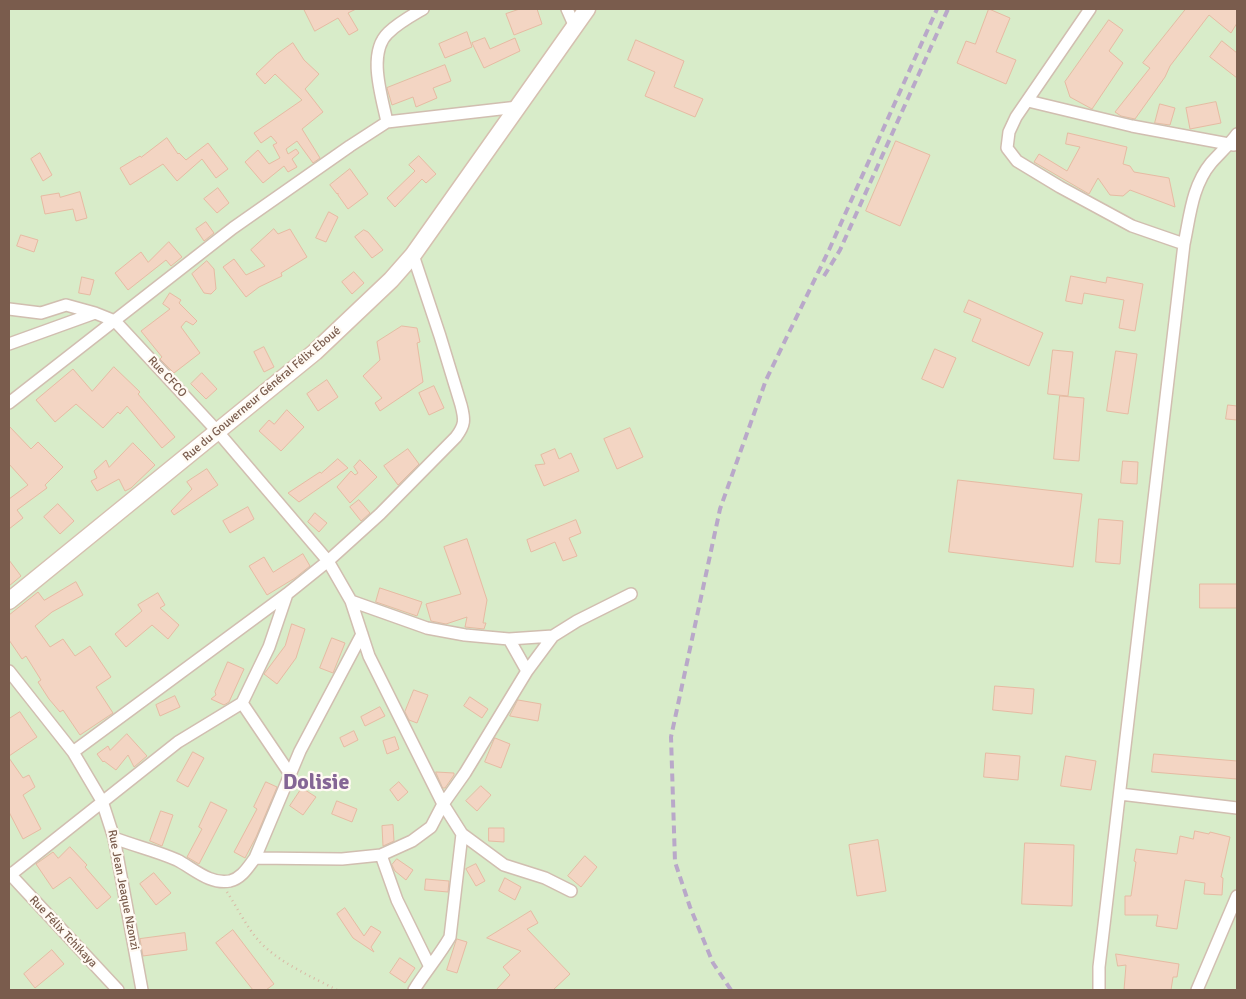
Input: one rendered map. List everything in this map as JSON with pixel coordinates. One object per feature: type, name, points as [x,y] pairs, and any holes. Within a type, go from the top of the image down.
[{"type":"main road","name":"Rue du Gouverneur Général Félix Eboué","points":[[9,601],[315,352],[391,280],[413,255],[587,9]]},
{"type":"street","points":[[387,122],[376,65],[379,46],[386,34],[423,9]]},
{"type":"street","points":[[567,9],[574,27]]},
{"type":"street","points":[[1090,9],[1016,117],[1009,132],[1007,148],[1017,161],[1060,187],[1132,226],[1184,244]]},
{"type":"street","points":[[1028,101],[1132,126],[1233,145]]},
{"type":"street","points":[[9,403],[234,228],[387,122],[518,108]]},
{"type":"street","points":[[1099,990],[1099,967],[1184,244],[1196,188],[1211,164],[1233,145],[1237,134]]},
{"type":"street","points":[[73,752],[288,594],[328,561],[380,514],[456,437],[463,427],[464,417],[461,405],[413,255]]},
{"type":"street","points":[[9,309],[41,313],[66,305],[115,321]]},
{"type":"street","points":[[9,344],[95,313]]},
{"type":"street","name":"Rue CFCO","points":[[115,321],[218,432],[328,561],[351,602],[369,656],[443,804],[462,834]]},
{"type":"street","points":[[9,874],[178,742],[242,703],[269,647],[288,594]]},
{"type":"street","points":[[255,858],[342,859],[380,855],[412,841],[430,827],[527,671],[552,636],[577,621],[631,594]]},
{"type":"street","points":[[351,602],[427,628],[465,635],[509,639],[552,636]]},
{"type":"street","points":[[114,838],[177,860],[198,873],[221,882],[240,877],[255,858],[300,752],[362,634]]},
{"type":"street","points":[[509,639],[527,671]]},
{"type":"street","name":"Rue Jean Jeaque Nzonzi","points":[[9,671],[73,752],[102,802],[114,838],[142,990]]},
{"type":"street","points":[[242,703],[290,774]]},
{"type":"street","points":[[1120,794],[1237,808]]},
{"type":"street","points":[[462,834],[504,866],[545,878],[571,891]]},
{"type":"street","points":[[414,990],[429,965],[442,952],[450,937],[462,834]]},
{"type":"street","points":[[380,855],[397,900],[429,965]]},
{"type":"street","name":"Rue Félix Tchikaya","points":[[9,874],[118,990]]},
{"type":"street","points":[[1197,990],[1237,896]]},
{"type":"path","points":[[221,882],[259,941],[280,958],[337,990]]},
{"type":"green space","points":[[9,9],[1237,9],[1237,990],[9,990]]},
{"type":"building","points":[[304,9],[356,9],[348,13],[358,30],[349,35],[338,18],[315,31]]},
{"type":"building","points":[[520,9],[537,9],[542,24],[514,35],[506,14]]},
{"type":"building","points":[[989,9],[1010,18],[996,52],[1016,60],[1006,84],[957,63],[966,41],[975,44]]},
{"type":"building","points":[[1186,9],[1237,9],[1237,23],[1231,33],[1209,15],[1170,66],[1165,77],[1135,119],[1121,116],[1115,112],[1150,68],[1143,63]]},
{"type":"building","points":[[1109,20],[1123,30],[1109,51],[1123,63],[1092,109],[1070,97],[1065,82]]},
{"type":"building","points":[[467,32],[472,47],[445,58],[439,44]]},
{"type":"building","points":[[485,38],[490,49],[515,38],[520,51],[484,68],[472,43]]},
{"type":"building","points":[[636,40],[684,61],[674,87],[703,99],[695,117],[645,96],[655,72],[628,60]]},
{"type":"building","points":[[1222,41],[1237,53],[1237,78],[1210,57]]},
{"type":"building","points":[[293,43],[304,60],[319,74],[305,89],[323,112],[302,129],[320,158],[313,163],[297,141],[286,149],[288,154],[296,149],[299,153],[292,159],[297,167],[288,172],[284,166],[263,183],[245,162],[258,150],[269,164],[280,158],[273,145],[277,143],[271,136],[261,143],[254,133],[302,100],[275,74],[265,84],[256,74],[277,54]]},
{"type":"building","points":[[445,65],[451,81],[433,88],[437,98],[416,107],[413,97],[392,105],[387,88]]},
{"type":"building","points":[[1216,102],[1221,123],[1190,129],[1186,108]]},
{"type":"building","points":[[1160,104],[1175,108],[1170,125],[1155,123]]},
{"type":"building","points":[[1068,133],[1127,147],[1123,164],[1130,166],[1134,172],[1169,178],[1175,207],[1130,190],[1123,196],[1110,195],[1098,178],[1089,194],[1034,162],[1039,154],[1067,171],[1080,147],[1066,144]]},
{"type":"building","points":[[167,138],[178,154],[186,160],[208,143],[228,169],[216,178],[202,159],[177,181],[163,164],[130,185],[120,168],[141,157]]},
{"type":"building","points":[[896,141],[930,155],[900,226],[866,211]]},
{"type":"building","points":[[40,153],[52,175],[43,181],[31,159]]},
{"type":"building","points":[[419,156],[436,174],[426,183],[422,179],[395,207],[387,198],[415,171],[409,165]]},
{"type":"building","points":[[350,169],[368,194],[348,209],[338,193],[330,185]]},
{"type":"building","points":[[218,188],[229,203],[217,213],[204,199]]},
{"type":"building","points":[[80,192],[87,218],[76,221],[73,209],[45,214],[41,196],[59,193],[60,197]]},
{"type":"building","points":[[329,212],[338,217],[326,242],[316,238]]},
{"type":"building","points":[[206,222],[214,233],[204,241],[196,229]]},
{"type":"building","points":[[274,229],[278,234],[290,229],[307,257],[281,273],[282,276],[259,287],[246,297],[223,267],[234,259],[246,275],[265,266],[251,250]]},
{"type":"building","points":[[364,230],[368,232],[383,250],[372,258],[355,237]]},
{"type":"building","points":[[21,235],[38,240],[34,252],[17,246]]},
{"type":"building","points":[[169,242],[182,257],[171,266],[166,260],[128,290],[115,273],[141,252],[148,262]]},
{"type":"building","points":[[207,261],[214,269],[216,289],[211,294],[204,293],[192,274]]},
{"type":"building","points":[[354,272],[364,283],[352,294],[342,282]]},
{"type":"building","points":[[1071,276],[1106,283],[1107,277],[1143,284],[1135,331],[1119,328],[1124,300],[1084,293],[1082,304],[1066,301]]},
{"type":"building","points":[[82,277],[94,280],[90,295],[79,293]]},
{"type":"building","points":[[170,293],[181,300],[179,303],[197,321],[193,325],[186,321],[181,327],[200,353],[174,373],[160,359],[162,357],[141,331],[170,309],[163,304]]},
{"type":"building","points":[[969,300],[1043,333],[1029,366],[972,341],[981,319],[964,312]]},
{"type":"building","points":[[402,326],[417,328],[420,342],[417,343],[423,382],[380,411],[375,403],[382,398],[363,376],[380,360],[377,342]]},
{"type":"building","points":[[264,347],[274,367],[264,372],[254,352]]},
{"type":"building","points":[[935,349],[956,358],[943,388],[922,379]]},
{"type":"building","points":[[1053,350],[1073,352],[1068,396],[1048,394]]},
{"type":"building","points":[[1116,351],[1137,354],[1128,414],[1107,411]]},
{"type":"building","points":[[114,367],[140,392],[138,394],[175,437],[162,448],[127,406],[120,414],[118,412],[103,428],[76,404],[55,422],[36,400],[73,369],[92,391]]},
{"type":"building","points":[[202,373],[217,389],[206,399],[191,384]]},
{"type":"building","points":[[327,380],[338,397],[318,411],[307,394]]},
{"type":"building","points":[[434,386],[444,408],[429,415],[419,393]]},
{"type":"building","points":[[1060,396],[1084,398],[1079,461],[1054,459]]},
{"type":"building","points":[[1228,405],[1237,406],[1237,420],[1226,419]]},
{"type":"building","points":[[287,410],[304,427],[281,451],[259,431],[269,420],[274,424]]},
{"type":"building","points":[[9,426],[31,449],[38,442],[63,467],[45,485],[47,488],[17,510],[23,518],[9,529],[9,499],[28,485],[9,464]]},
{"type":"building","points":[[630,428],[643,457],[617,469],[604,439]]},
{"type":"building","points":[[133,443],[155,465],[131,488],[125,491],[119,479],[97,491],[91,481],[97,478],[94,471],[106,460],[109,467]]},
{"type":"building","points":[[408,449],[419,464],[398,485],[384,466]]},
{"type":"building","points":[[555,449],[559,459],[571,453],[579,471],[544,486],[535,465],[545,464],[541,455]]},
{"type":"building","points":[[338,459],[348,468],[299,502],[288,493],[321,473]]},
{"type":"building","points":[[360,460],[377,477],[350,503],[337,487],[351,471],[355,475],[358,473],[354,467]]},
{"type":"building","points":[[1123,461],[1138,462],[1137,484],[1121,483]]},
{"type":"building","points":[[207,469],[218,485],[174,515],[171,511],[192,489],[187,482]]},
{"type":"building","points":[[958,480],[1082,494],[1073,567],[949,552]]},
{"type":"building","points":[[359,500],[370,513],[361,521],[350,507]]},
{"type":"building","points":[[58,504],[74,521],[60,534],[44,517]]},
{"type":"building","points":[[248,507],[254,519],[230,533],[223,521]]},
{"type":"building","points":[[315,513],[327,523],[319,532],[308,522]]},
{"type":"building","points":[[1099,519],[1123,521],[1120,564],[1096,562]]},
{"type":"building","points":[[576,520],[581,533],[569,538],[577,556],[563,561],[555,542],[531,552],[527,540]]},
{"type":"building","points":[[467,539],[487,600],[483,623],[486,623],[484,629],[465,627],[467,617],[446,624],[431,621],[426,604],[461,594],[444,547]]},
{"type":"building","points":[[303,554],[310,566],[295,578],[267,595],[249,566],[264,557],[273,572]]},
{"type":"building","points":[[9,560],[21,576],[9,586]]},
{"type":"building","points":[[76,582],[83,595],[52,612],[35,626],[50,647],[63,639],[75,656],[90,646],[111,677],[96,687],[113,713],[80,735],[63,710],[60,712],[49,699],[38,682],[41,680],[26,656],[22,659],[9,640],[9,615],[38,592],[44,600]]},
{"type":"building","points":[[1200,584],[1237,584],[1237,608],[1200,608]]},
{"type":"building","points":[[380,588],[422,602],[417,616],[376,602]]},
{"type":"building","points":[[158,593],[165,605],[160,608],[179,625],[168,639],[152,625],[126,647],[115,634],[142,611],[138,605]]},
{"type":"building","points":[[292,624],[305,629],[296,658],[277,684],[264,674],[285,646]]},
{"type":"building","points":[[332,638],[345,643],[333,673],[320,668]]},
{"type":"building","points":[[228,662],[244,669],[229,702],[224,705],[211,699],[216,695],[215,692]]},
{"type":"building","points":[[995,686],[1034,689],[1032,714],[993,710]]},
{"type":"building","points":[[414,690],[428,695],[417,723],[409,720],[405,712]]},
{"type":"building","points":[[175,696],[180,707],[160,716],[156,705]]},
{"type":"building","points":[[470,697],[488,709],[482,718],[464,706]]},
{"type":"building","points":[[518,700],[541,704],[538,721],[510,716]]},
{"type":"building","points":[[380,707],[385,716],[365,726],[361,717]]},
{"type":"building","points":[[20,712],[37,737],[9,756],[9,719]]},
{"type":"building","points":[[354,731],[358,740],[344,747],[340,738]]},
{"type":"building","points":[[127,734],[147,756],[134,767],[128,755],[116,770],[103,762],[97,754],[108,746],[110,750]]},
{"type":"building","points":[[395,737],[399,749],[387,754],[383,741]]},
{"type":"building","points":[[495,738],[510,744],[501,768],[485,762]]},
{"type":"building","points":[[193,752],[204,758],[188,787],[177,781]]},
{"type":"building","points":[[986,753],[1020,756],[1018,780],[984,777]]},
{"type":"building","points":[[1154,754],[1237,761],[1237,779],[1152,772]]},
{"type":"building","points":[[1066,756],[1096,761],[1091,790],[1061,786]]},
{"type":"building","points":[[9,758],[23,778],[29,775],[35,787],[23,795],[41,829],[23,839],[9,812]]},
{"type":"building","points":[[436,772],[454,773],[445,788],[443,788]]},
{"type":"building","points":[[266,782],[277,787],[245,858],[234,852],[257,809],[254,807]]},
{"type":"building","points":[[399,782],[408,792],[398,801],[390,790]]},
{"type":"building","points":[[481,786],[491,795],[477,811],[466,801]]},
{"type":"building","points":[[302,788],[316,797],[303,815],[290,806]]},
{"type":"building","points":[[337,801],[357,809],[352,822],[332,814]]},
{"type":"building","points":[[211,802],[227,810],[199,864],[187,857],[202,829],[199,827]]},
{"type":"building","points":[[161,811],[173,815],[162,846],[150,841]]},
{"type":"building","points":[[393,825],[394,841],[383,846],[382,826]]},
{"type":"building","points":[[489,828],[504,828],[504,842],[489,841]]},
{"type":"building","points":[[1195,831],[1209,834],[1210,832],[1230,837],[1221,877],[1223,878],[1222,895],[1204,894],[1205,883],[1185,880],[1177,929],[1156,926],[1158,915],[1125,915],[1125,896],[1131,896],[1136,849],[1177,854],[1180,836],[1193,839]]},
{"type":"building","points":[[878,840],[886,891],[857,896],[849,845]]},
{"type":"building","points":[[1025,843],[1074,845],[1072,906],[1022,904]]},
{"type":"building","points":[[70,847],[87,865],[85,867],[111,897],[97,909],[70,877],[53,889],[36,864],[53,852],[58,858]]},
{"type":"building","points":[[585,856],[597,867],[581,887],[568,876]]},
{"type":"building","points":[[397,859],[413,870],[406,880],[395,871],[392,865]]},
{"type":"building","points":[[476,864],[485,881],[476,886],[466,869]]},
{"type":"building","points":[[154,873],[171,893],[156,905],[140,884]]},
{"type":"building","points":[[505,878],[521,887],[515,900],[499,891]]},
{"type":"building","points":[[426,879],[449,881],[448,892],[425,890]]},
{"type":"building","points":[[345,908],[364,936],[371,926],[381,932],[371,947],[374,952],[353,938],[337,914]]},
{"type":"building","points":[[531,911],[538,923],[527,929],[570,974],[553,990],[496,990],[510,975],[503,967],[521,951],[487,938]]},
{"type":"building","points":[[233,930],[274,984],[266,990],[253,990],[216,943]]},
{"type":"building","points":[[185,933],[187,950],[143,956],[140,939]]},
{"type":"building","points":[[457,939],[467,942],[457,973],[447,970]]},
{"type":"building","points":[[52,950],[64,964],[35,988],[24,974]]},
{"type":"building","points":[[1116,954],[1179,964],[1177,977],[1173,977],[1171,990],[1124,990],[1126,965],[1118,966]]},
{"type":"building","points":[[400,958],[415,968],[405,983],[390,973]]},
{"type":"railway","points":[[731,990],[713,963],[690,907],[675,862],[671,737],[720,509],[766,380],[829,250],[937,9]]},
{"type":"railway","points":[[824,276],[840,250],[948,9]]},
{"type":"district","name":"Dolisie","points":[[316,783]]}]
